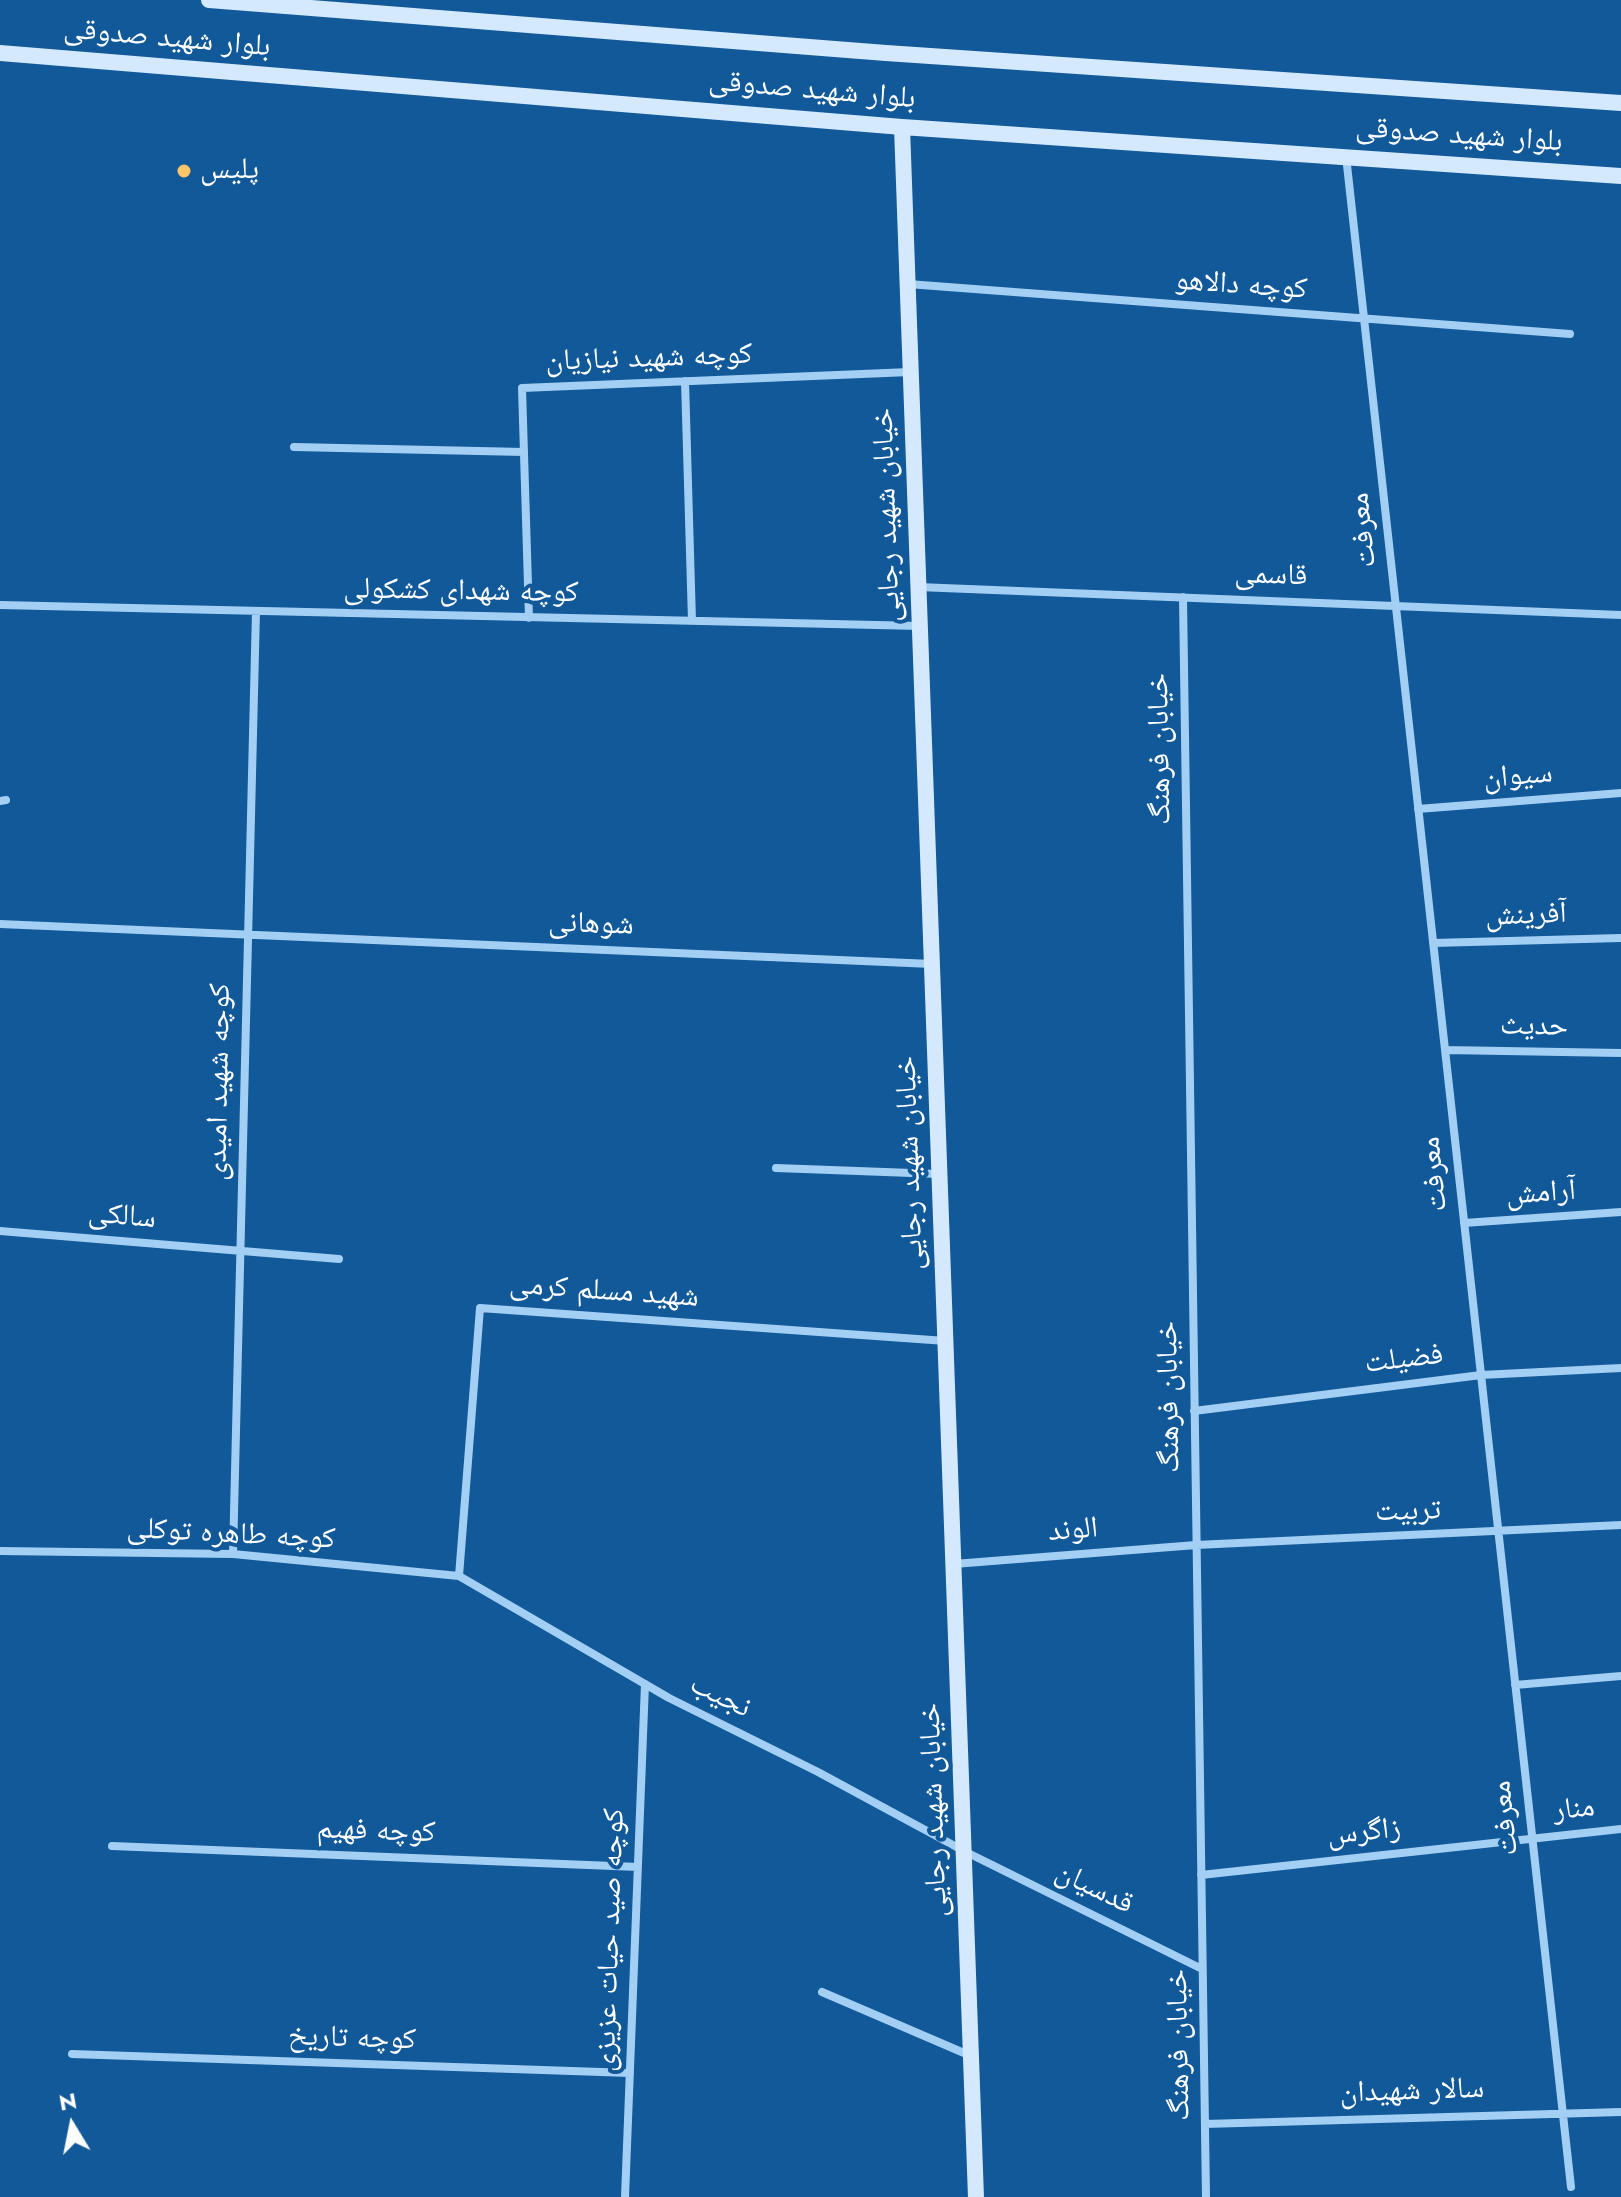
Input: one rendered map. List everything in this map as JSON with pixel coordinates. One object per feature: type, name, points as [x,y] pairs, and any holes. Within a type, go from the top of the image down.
[{"type":"main road","name":"بلوار شهید صدوقی","points":[[209,0],[886,53],[1621,103]]},
{"type":"main road","name":"بلوار شهید صدوقی","points":[[0,53],[902,127],[1621,176]]},
{"type":"main road","name":"خیابان شهید رجایی","points":[[902,127],[976,2197]]},
{"type":"street","name":"معرفت","points":[[1346,155],[1571,2187]]},
{"type":"street","name":"کوچه دالاهو","points":[[908,284],[1570,334]]},
{"type":"street","name":"کوچه شهید نیازیان","points":[[529,618],[522,388],[911,372]]},
{"type":"street","points":[[685,381],[692,621]]},
{"type":"street","points":[[294,447],[524,452]]},
{"type":"street","name":"قاسمی","points":[[918,587],[1621,615]]},
{"type":"street","name":"خیابان فرهنگ","points":[[1183,597],[1206,2197]]},
{"type":"street","name":"کوچه شهدای کشکولی","points":[[0,605],[920,626]]},
{"type":"street","name":"کوچه شهید امیدی","points":[[233,1554],[256,611]]},
{"type":"street","name":"سیوان","points":[[1418,809],[1621,793]]},
{"type":"street","name":"شوهانی","points":[[0,924],[932,964]]},
{"type":"street","name":"آفرینش","points":[[1433,943],[1621,938]]},
{"type":"street","name":"حدیث","points":[[1445,1050],[1621,1053]]},
{"type":"street","points":[[776,1168],[940,1174]]},
{"type":"street","name":"آرامش","points":[[1464,1223],[1621,1212]]},
{"type":"street","name":"سالکی","points":[[0,1231],[339,1259]]},
{"type":"street","name":"شهید مسلم کرمی","points":[[459,1576],[480,1308],[946,1341]]},
{"type":"street","name":"فضیلت","points":[[1194,1411],[1481,1375],[1621,1368]]},
{"type":"street","name":"تربیت","points":[[1196,1545],[1621,1525]]},
{"type":"street","name":"الوند","points":[[954,1564],[1196,1545]]},
{"type":"street","name":"کوچه طاهره توکلی","points":[[0,1551],[233,1554],[459,1576]]},
{"type":"street","name":"نجیب","points":[[459,1576],[645,1684],[964,1851]]},
{"type":"street","points":[[1515,1685],[1621,1676]]},
{"type":"street","name":"کوچه صید حیات عزیزی","points":[[625,2197],[645,1684]]},
{"type":"street","name":"منار","points":[[1532,1839],[1621,1829]]},
{"type":"street","name":"زاگرس","points":[[1201,1875],[1532,1839]]},
{"type":"street","name":"کوچه فهیم","points":[[112,1846],[638,1867]]},
{"type":"street","name":"قدسیان","points":[[964,1851],[1202,1969]]},
{"type":"street","points":[[822,1992],[971,2056]]},
{"type":"street","name":"کوچه تاریخ","points":[[72,2054],[630,2073]]},
{"type":"street","name":"سالار شهیدان","points":[[1205,2124],[1563,2111],[1621,2112]]},
{"type":"place","name":"پلیس","points":[[184,171]]}]
